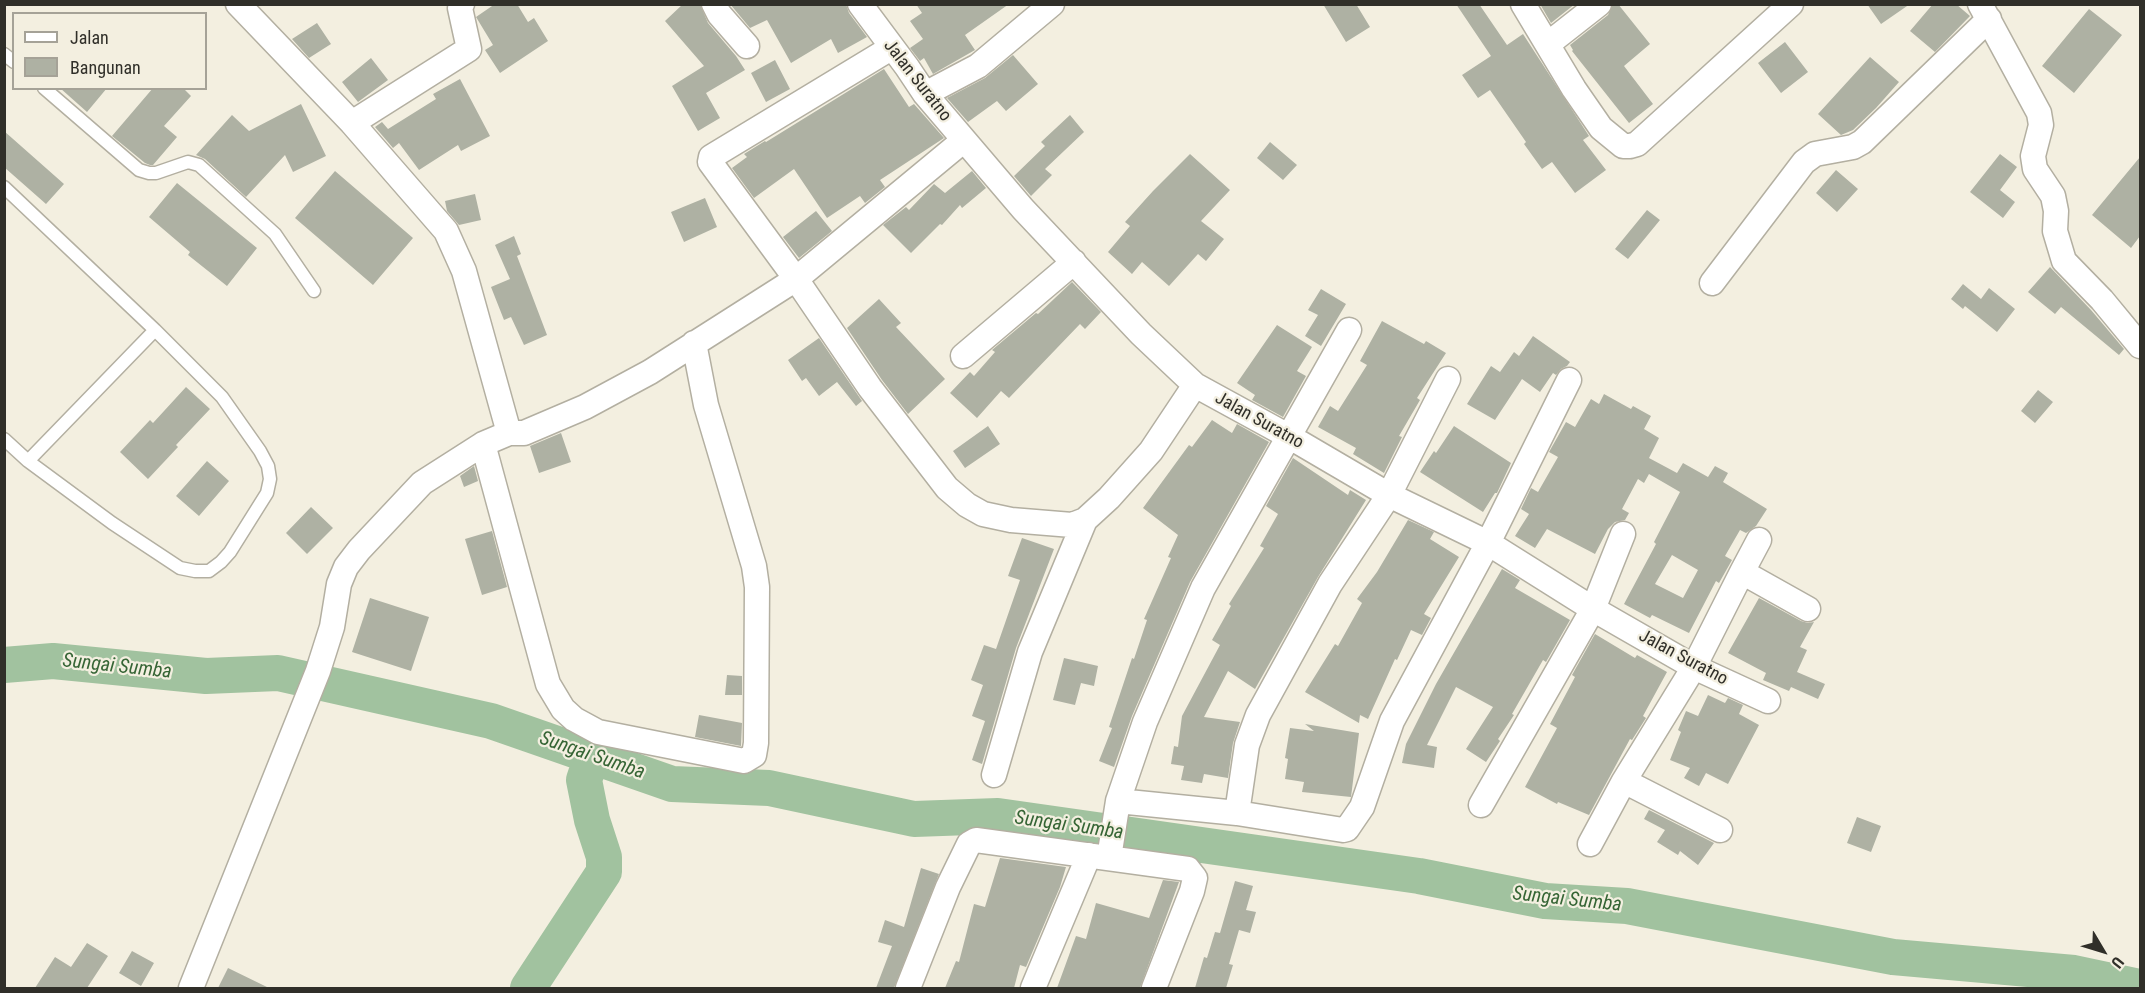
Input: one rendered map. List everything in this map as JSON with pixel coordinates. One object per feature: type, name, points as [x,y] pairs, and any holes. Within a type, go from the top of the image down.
[{"type":"street","points":[[238,4],[352,123],[446,231],[464,271],[509,433]]},
{"type":"street","points":[[352,123],[469,49],[460,8],[462,4]]},
{"type":"street","points":[[714,4],[719,14],[747,46]]},
{"type":"street","name":"Jalan Suratno","points":[[860,4],[925,94],[964,140],[1074,262],[1163,356],[1195,385],[1389,495],[1488,543],[1593,609],[1694,667],[1768,701]]},
{"type":"street","points":[[925,94],[978,66],[1052,4]]},
{"type":"street","points":[[1523,4],[1574,89],[1601,128],[1623,146],[1637,144],[1791,4]]},
{"type":"street","points":[[1548,44],[1599,4]]},
{"type":"street","points":[[1712,283],[1804,162],[1815,154],[1853,147],[1862,142],[1985,12],[2039,113],[2041,125],[2033,156],[2035,168],[2053,196],[2056,211],[2055,231],[2064,261],[2102,300],[2140,346]]},
{"type":"street","points":[[891,48],[710,159],[718,174],[796,279],[877,397],[947,488],[967,505],[983,514],[1011,520],[1072,525],[1085,520],[1151,450],[1195,385]]},
{"type":"street","points":[[191,988],[314,681],[332,627],[339,584],[346,567],[366,542],[422,483],[483,444],[509,433],[524,433],[585,407],[650,372],[796,279],[964,140]]},
{"type":"street","points":[[963,356],[1074,262]]},
{"type":"street","points":[[1033,988],[1102,854],[1146,722],[1203,588],[1349,330]]},
{"type":"street","points":[[483,444],[548,684],[563,709],[574,719],[598,732],[744,761],[754,755],[756,743],[757,588],[754,566],[706,405],[694,343]]},
{"type":"street","points":[[1237,813],[1247,745],[1258,715],[1330,584],[1389,495],[1448,379]]},
{"type":"street","points":[[1116,807],[1237,813],[1343,830],[1347,828],[1362,807],[1392,721],[1488,543],[1569,380]]},
{"type":"street","points":[[994,775],[1030,652],[1085,520]]},
{"type":"street","points":[[1481,805],[1593,609],[1623,534]]},
{"type":"street","points":[[1590,844],[1624,781],[1694,667],[1759,540]]},
{"type":"street","points":[[1742,572],[1808,609]]},
{"type":"street","points":[[1624,781],[1720,830]]},
{"type":"street","points":[[908,988],[948,887],[969,844],[976,840],[1102,854],[1188,869],[1195,878],[1192,891],[1154,988]]},
{"type":"lane","points":[[46,90],[139,170],[149,173],[156,172],[188,162],[199,165],[275,234],[314,291]]},
{"type":"lane","points":[[4,187],[222,397],[260,451],[268,466],[270,479],[267,493],[226,557],[210,571],[195,571],[180,568],[112,523],[28,461],[4,439]]},
{"type":"lane","points":[[28,461],[155,330]]},
{"type":"building","points":[[495,4],[517,4],[528,22],[534,18],[548,41],[500,73],[485,50],[493,45],[476,17]]},
{"type":"building","points":[[683,4],[700,4],[708,23],[745,70],[706,93],[720,118],[698,131],[672,86],[704,66],[665,21]]},
{"type":"building","points":[[730,4],[846,4],[849,13],[867,37],[838,53],[831,39],[791,63],[767,20],[750,28]]},
{"type":"building","points":[[916,4],[1009,4],[965,35],[975,50],[933,74],[924,58],[920,61],[910,48],[923,39],[910,21],[922,13]]},
{"type":"building","points":[[1323,4],[1356,4],[1370,27],[1346,42]]},
{"type":"building","points":[[1456,4],[1479,4],[1507,45],[1523,34],[1589,136],[1583,140],[1606,170],[1575,193],[1552,162],[1542,169],[1490,90],[1478,98],[1462,75],[1491,56]]},
{"type":"building","points":[[1540,4],[1575,4],[1551,23]]},
{"type":"building","points":[[1613,4],[1618,4],[1650,44],[1624,66],[1653,104],[1629,123],[1572,51],[1570,45],[1608,15]]},
{"type":"building","points":[[1867,4],[1910,4],[1881,24]]},
{"type":"building","points":[[1933,4],[1956,4],[1970,16],[1935,52],[1910,31]]},
{"type":"building","points":[[2089,9],[2122,35],[2074,93],[2042,66]]},
{"type":"building","points":[[317,23],[331,44],[309,58],[292,39]]},
{"type":"building","points":[[1785,42],[1808,72],[1781,93],[1758,63]]},
{"type":"building","points":[[1013,55],[1038,84],[1006,111],[997,101],[968,122],[947,98],[985,78]]},
{"type":"building","points":[[1870,57],[1899,82],[1853,130],[1841,135],[1818,114]]},
{"type":"building","points":[[371,58],[388,80],[358,102],[342,82]]},
{"type":"building","points":[[775,60],[790,89],[766,102],[751,73]]},
{"type":"building","points":[[884,69],[909,107],[914,104],[944,138],[880,180],[885,187],[865,203],[860,196],[827,218],[794,169],[754,198],[732,168],[747,157],[744,154]]},
{"type":"building","points":[[460,79],[490,136],[461,151],[458,145],[419,170],[399,143],[393,148],[375,127],[382,122],[388,129],[436,99],[433,94]]},
{"type":"building","points":[[62,90],[105,90],[87,112]]},
{"type":"building","points":[[151,90],[185,90],[191,96],[164,126],[177,137],[153,165],[145,163],[112,136]]},
{"type":"building","points":[[301,104],[326,156],[293,172],[285,155],[246,197],[205,159],[196,155],[232,115],[249,131]]},
{"type":"building","points":[[1070,115],[1084,132],[1045,169],[1052,175],[1031,196],[1014,176],[1045,146],[1041,142]]},
{"type":"building","points":[[4,131],[64,184],[46,204],[4,167]]},
{"type":"building","points":[[1270,142],[1297,165],[1283,180],[1257,158]]},
{"type":"building","points":[[1190,154],[1230,190],[1201,221],[1224,239],[1206,261],[1198,254],[1169,286],[1142,262],[1132,274],[1108,252],[1130,226],[1125,222]]},
{"type":"building","points":[[2000,154],[2017,167],[2000,190],[2015,202],[2003,218],[1970,192]]},
{"type":"building","points":[[2140,157],[2140,236],[2131,248],[2092,215]]},
{"type":"building","points":[[1836,170],[1858,189],[1837,212],[1816,193]]},
{"type":"building","points":[[335,171],[413,238],[373,285],[295,218]]},
{"type":"building","points":[[972,171],[986,188],[962,208],[960,205],[911,253],[883,225],[906,207],[909,210],[934,184],[945,193]]},
{"type":"building","points":[[177,183],[257,248],[227,286],[188,255],[190,252],[149,217]]},
{"type":"building","points":[[475,194],[481,220],[459,225],[447,211],[445,201]]},
{"type":"building","points":[[705,198],[717,227],[684,242],[671,212]]},
{"type":"building","points":[[1647,210],[1660,220],[1628,259],[1615,249]]},
{"type":"building","points":[[816,211],[832,231],[799,258],[783,237]]},
{"type":"building","points":[[514,236],[521,254],[517,256],[547,335],[524,345],[511,317],[504,320],[491,287],[510,279],[495,245]]},
{"type":"building","points":[[2050,267],[2124,349],[2119,355],[2061,307],[2055,314],[2028,292]]},
{"type":"building","points":[[1072,282],[1101,312],[1085,329],[1080,324],[1009,398],[1001,391],[977,418],[950,393],[970,372],[974,376],[995,352],[992,350],[1036,313],[1038,314]]},
{"type":"building","points":[[1963,284],[1981,299],[1989,288],[2015,309],[1997,332],[1965,306],[1963,309],[1951,299]]},
{"type":"building","points":[[1321,289],[1346,304],[1321,346],[1305,336],[1318,315],[1308,310]]},
{"type":"building","points":[[879,299],[901,323],[896,327],[945,379],[908,414],[847,328]]},
{"type":"building","points":[[1382,321],[1446,353],[1417,398],[1420,400],[1399,436],[1402,437],[1384,473],[1353,454],[1356,448],[1318,427],[1330,406],[1338,411],[1367,365],[1360,361]]},
{"type":"building","points":[[1277,325],[1312,347],[1297,371],[1306,376],[1283,417],[1252,400],[1255,395],[1237,383]]},
{"type":"building","points":[[1533,336],[1570,362],[1567,366],[1556,375],[1553,373],[1540,392],[1522,379],[1495,420],[1467,404],[1491,366],[1500,372],[1514,352],[1519,356]]},
{"type":"building","points":[[819,338],[862,401],[856,406],[837,382],[819,396],[806,378],[802,381],[788,360]]},
{"type":"building","points":[[186,387],[210,409],[148,479],[120,452],[150,420],[153,423]]},
{"type":"building","points":[[2038,390],[2053,402],[2035,423],[2021,411]]},
{"type":"building","points":[[1604,394],[1631,409],[1633,406],[1651,416],[1644,429],[1659,438],[1649,458],[1677,473],[1683,463],[1708,477],[1715,466],[1728,473],[1723,482],[1767,509],[1756,526],[1746,533],[1740,530],[1725,556],[1732,560],[1719,583],[1716,581],[1689,633],[1652,615],[1650,618],[1624,604],[1680,492],[1649,474],[1644,483],[1638,479],[1622,509],[1629,513],[1625,520],[1615,522],[1608,529],[1595,554],[1547,529],[1535,548],[1515,536],[1529,514],[1521,509],[1531,488],[1538,492],[1558,457],[1549,452],[1566,422],[1575,427],[1591,399],[1599,404]],"holes":[[[1672,555],[1698,570],[1683,598],[1655,584]]]},
{"type":"building","points":[[1212,420],[1232,433],[1237,424],[1269,442],[1190,582],[1132,716],[1114,767],[1099,761],[1112,728],[1109,727],[1132,658],[1134,659],[1147,620],[1144,619],[1171,558],[1168,557],[1178,535],[1143,508],[1189,445],[1192,447]]},
{"type":"building","points":[[988,426],[1000,444],[965,468],[953,451]]},
{"type":"building","points":[[1454,426],[1511,463],[1497,493],[1483,512],[1420,472]]},
{"type":"building","points":[[561,433],[571,462],[539,473],[530,446]]},
{"type":"building","points":[[1293,458],[1348,495],[1350,490],[1366,500],[1318,577],[1255,689],[1228,671],[1204,717],[1240,722],[1233,743],[1228,778],[1204,774],[1202,783],[1181,780],[1184,766],[1171,764],[1174,746],[1178,747],[1182,716],[1220,645],[1212,640],[1231,606],[1229,604],[1264,548],[1260,546],[1278,514],[1266,506]]},
{"type":"building","points":[[207,461],[229,481],[199,516],[176,496]]},
{"type":"building","points":[[474,466],[478,481],[464,487],[460,476]]},
{"type":"building","points":[[311,507],[333,528],[307,554],[286,533]]},
{"type":"building","points":[[1408,520],[1434,532],[1430,539],[1459,557],[1424,614],[1431,618],[1422,635],[1411,630],[1368,719],[1360,715],[1359,723],[1305,692],[1335,644],[1338,646],[1362,603],[1357,599],[1377,572]]},
{"type":"building","points":[[492,531],[507,587],[482,595],[465,539]]},
{"type":"building","points":[[1022,538],[1054,549],[1016,648],[982,764],[972,760],[985,721],[972,716],[983,685],[971,680],[984,645],[996,649],[1020,580],[1008,576]]},
{"type":"building","points":[[1502,569],[1520,580],[1515,588],[1570,620],[1546,662],[1543,660],[1512,714],[1514,715],[1498,739],[1500,741],[1486,762],[1466,749],[1493,707],[1456,687],[1427,745],[1437,747],[1434,768],[1402,763],[1406,744],[1436,684]]},
{"type":"building","points":[[370,598],[429,617],[411,671],[352,652]]},
{"type":"building","points":[[1759,598],[1801,621],[1814,622],[1800,647],[1807,650],[1797,672],[1825,684],[1818,699],[1791,687],[1789,691],[1763,680],[1766,673],[1728,653]]},
{"type":"building","points":[[1595,634],[1635,658],[1637,655],[1667,672],[1643,716],[1646,718],[1632,740],[1630,739],[1589,815],[1558,802],[1557,804],[1525,787],[1557,728],[1550,724],[1575,677],[1572,675]]},
{"type":"building","points":[[1064,658],[1098,666],[1094,686],[1081,683],[1075,705],[1053,700]]},
{"type":"building","points":[[727,675],[742,676],[742,695],[725,695]]},
{"type":"building","points":[[1708,695],[1725,703],[1728,698],[1743,705],[1739,714],[1759,725],[1728,784],[1706,773],[1699,786],[1684,778],[1690,768],[1670,760],[1686,711],[1698,716]]},
{"type":"building","points":[[699,715],[742,723],[741,746],[695,737]]},
{"type":"building","points":[[1305,724],[1359,733],[1351,797],[1302,792],[1304,782],[1285,779],[1288,759],[1285,758],[1290,728],[1314,731]]},
{"type":"building","points":[[1649,810],[1714,843],[1698,865],[1680,851],[1678,855],[1657,842],[1665,830],[1644,819]]},
{"type":"building","points":[[1857,817],[1881,826],[1871,852],[1847,843]]},
{"type":"building","points":[[1000,858],[1066,867],[1060,887],[1026,967],[1020,965],[1014,988],[945,988],[956,961],[959,962],[974,904],[985,907]]},
{"type":"building","points":[[921,868],[939,874],[894,988],[876,988],[892,946],[878,942],[885,920],[904,927]]},
{"type":"building","points":[[1163,880],[1179,882],[1140,988],[1057,988],[1076,936],[1086,939],[1096,903],[1149,918]]},
{"type":"building","points":[[1235,881],[1253,886],[1246,910],[1256,912],[1250,933],[1239,930],[1229,964],[1233,965],[1226,988],[1195,988],[1204,957],[1207,958],[1215,932],[1220,933]]},
{"type":"building","points":[[87,943],[108,956],[87,988],[35,988],[55,957],[71,967]]},
{"type":"building","points":[[132,951],[154,963],[141,986],[119,973]]},
{"type":"building","points":[[228,968],[269,988],[218,988]]},
{"type":"waterway","name":"Sungai Sumba","points":[[4,665],[53,661],[206,676],[278,673],[491,721],[672,784],[769,788],[914,819],[998,816],[1419,876],[1545,901],[1627,906],[1893,957],[2074,973],[2140,987]]},
{"type":"waterway","points":[[528,988],[604,872],[604,857],[592,820],[584,780],[592,756]]}]
